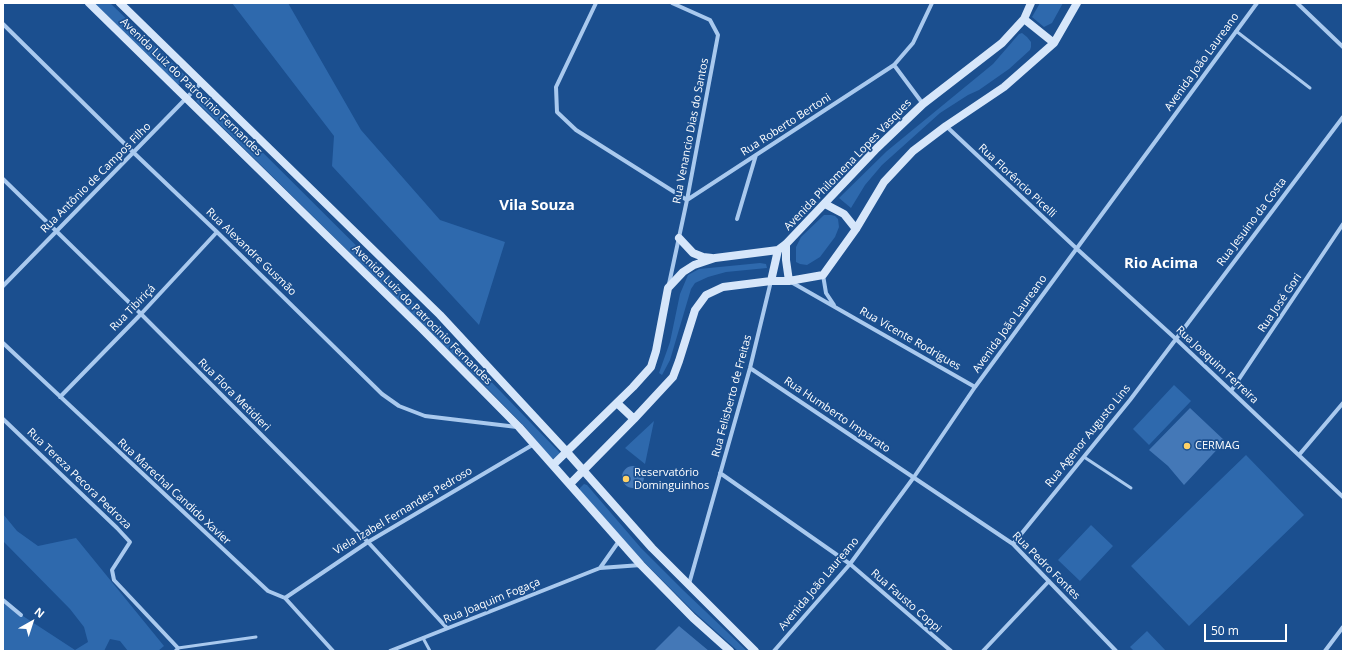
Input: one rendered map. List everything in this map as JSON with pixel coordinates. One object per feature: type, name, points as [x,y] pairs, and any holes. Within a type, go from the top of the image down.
[{"type":"main road","name":"Avenida Luiz do Patrocinio Fernandes","points":[[89,3],[422,329],[519,427],[641,565],[692,618],[730,651]]},
{"type":"main road","name":"Avenida Luiz do Patrocinio Fernandes","points":[[120,3],[434,310],[566,451],[652,548],[755,651]]},
{"type":"main road","name":"Avenida Philomena Lopes Vasques","points":[[668,288],[683,272],[694,265],[715,258],[778,250],[786,244],[877,148],[923,104],[1002,43],[1024,19],[1031,3]]},
{"type":"main road","points":[[570,484],[673,377],[695,310],[706,295],[723,287],[771,281],[789,281],[823,274],[856,229],[884,182],[913,151],[946,126],[1004,87],[1054,43],[1077,3]]},
{"type":"main road","points":[[1024,19],[1054,43]]},
{"type":"main road","points":[[825,204],[844,214],[856,229]]},
{"type":"main road","name":"Avenida Philomena Lopes Vasques","points":[[679,238],[693,252],[703,257],[715,258]]},
{"type":"main road","points":[[786,244],[786,260],[789,281]]},
{"type":"main road","points":[[771,281],[778,250]]},
{"type":"main road","points":[[552,464],[617,403],[651,367],[656,350],[668,288]]},
{"type":"main road","points":[[617,403],[634,419]]},
{"type":"street","points":[[596,3],[556,87],[557,112],[576,130],[687,200]]},
{"type":"street","name":"Rua Venancio Dias do Santos","points":[[668,288],[687,200],[718,35],[710,20],[681,5],[672,3]]},
{"type":"street","name":"Rua Roberto Bertoni","points":[[687,200],[894,65],[913,43],[932,3]]},
{"type":"street","name":"Avenida João Laureano","points":[[774,651],[850,564],[914,477],[975,387],[1257,3]]},
{"type":"street","points":[[1298,3],[1343,47]]},
{"type":"street","name":"Rua Alexandre Gusmão","points":[[3,24],[382,394],[399,406],[425,416],[519,427]]},
{"type":"street","points":[[894,65],[923,104]]},
{"type":"street","name":"Rua Antônio de Campos Filho","points":[[3,286],[202,82]]},
{"type":"street","name":"Rua Jesuino da Costa","points":[[1176,339],[1343,116]]},
{"type":"street","name":"Rua Florêncio Picelli","points":[[946,126],[1076,248]]},
{"type":"street","points":[[737,218],[756,155]]},
{"type":"street","name":"Rua Flora Metidieri","points":[[3,179],[141,314],[368,542],[447,628]]},
{"type":"street","name":"Rua José Gori","points":[[1231,391],[1343,224]]},
{"type":"street","name":"Rua Tibiriçá","points":[[60,397],[141,314],[217,232]]},
{"type":"street","name":"Rua Joaquim Ferreira","points":[[1076,248],[1176,339],[1343,497]]},
{"type":"street","name":"Rua Vicente Rodrigues","points":[[823,274],[826,293],[836,307]]},
{"type":"street","name":"Rua Felisberto de Freitas","points":[[688,585],[750,368],[771,281]]},
{"type":"street","name":"Rua Vicente Rodrigues","points":[[789,281],[975,387]]},
{"type":"street","name":"Rua Agenor Augusto Lins","points":[[1013,544],[1084,457],[1176,339]]},
{"type":"street","name":"Rua Marechal Candido Xavier","points":[[3,343],[268,591],[284,598],[333,651]]},
{"type":"street","name":"Rua Humberto Imparato","points":[[750,368],[914,477]]},
{"type":"street","points":[[1299,455],[1343,403]]},
{"type":"street","name":"Rua Tereza Pecora Pedroza","points":[[3,419],[130,542],[112,570],[114,580],[176,649]]},
{"type":"street","name":"Viela Izabel Fernandes Pedroso","points":[[284,598],[368,542],[534,444]]},
{"type":"street","name":"Rua Fausto Coppi","points":[[720,473],[850,564],[951,651]]},
{"type":"street","name":"Rua Pedro Fontes","points":[[914,477],[1013,544],[1116,651]]},
{"type":"street","points":[[600,568],[619,540]]},
{"type":"street","name":"Rua Joaquim Fogaça","points":[[390,651],[600,568],[641,565]]},
{"type":"street","points":[[984,651],[1049,580]]},
{"type":"street","points":[[3,600],[21,615]]},
{"type":"street","points":[[1325,651],[1343,627]]},
{"type":"lane","points":[[1236,31],[1310,88]]},
{"type":"lane","points":[[1084,457],[1131,488]]},
{"type":"lane","points":[[176,649],[256,637]]},
{"type":"lane","points":[[424,638],[430,651]]},
{"type":"shaded area","points":[[94,3],[110,3],[187,77],[178,85]]},
{"type":"shaded area","points":[[232,3],[288,3],[361,130],[440,220],[505,242],[479,325],[332,166],[334,136]]},
{"type":"shaded area","points":[[1040,3],[1063,3],[1052,23],[1044,27],[1032,17]]},
{"type":"shaded area","points":[[1022,33],[1031,42],[1030,50],[1009,69],[979,90],[968,95],[940,113],[882,165],[865,185],[851,208],[839,198],[887,151],[993,64],[1019,34]]},
{"type":"shaded area","points":[[204,94],[448,337],[560,453],[552,460],[525,427],[481,382],[196,101]]},
{"type":"shaded area","points":[[824,215],[835,216],[838,219],[839,227],[835,237],[820,257],[807,265],[796,262],[796,247],[801,237]]},
{"type":"shaded area","points":[[760,263],[766,264],[767,268],[726,272],[708,277],[695,283],[691,289],[670,360],[662,375],[659,373],[670,342],[680,294],[688,275],[699,269]]},
{"type":"shaded area","points":[[1174,385],[1191,401],[1149,445],[1133,429]]},
{"type":"shaded area","points":[[654,421],[645,464],[625,448]]},
{"type":"shaded area","points":[[1246,455],[1304,515],[1189,626],[1131,566]]},
{"type":"shaded area","points":[[584,484],[587,485],[641,548],[747,651],[738,651],[693,611],[641,559],[580,491],[580,488]]},
{"type":"shaded area","points":[[3,514],[17,531],[38,546],[76,538],[164,646],[158,651],[128,651],[120,641],[110,639],[104,651],[3,651],[3,603],[75,650],[88,642],[84,627],[70,609],[3,541]]},
{"type":"shaded area","points":[[1091,525],[1113,546],[1080,581],[1058,560]]},
{"type":"shaded area","points":[[1147,631],[1166,651],[1134,651],[1130,647]]},
{"type":"building","name":"CERMAG","points":[[1190,408],[1225,441],[1184,485],[1168,466],[1149,450]]},
{"type":"building","points":[[633,466],[641,469],[644,477],[641,485],[633,488],[625,485],[622,477],[625,469]]},
{"type":"building","points":[[679,626],[709,651],[654,651]]},
{"type":"place","name":"CERMAG","points":[[1187,446]]},
{"type":"place","name":"Reservatório Dominguinhos","points":[[626,479]]},
{"type":"district","name":"Vila Souza","points":[[537,206]]},
{"type":"district","name":"Rio Acima","points":[[1161,264]]}]
